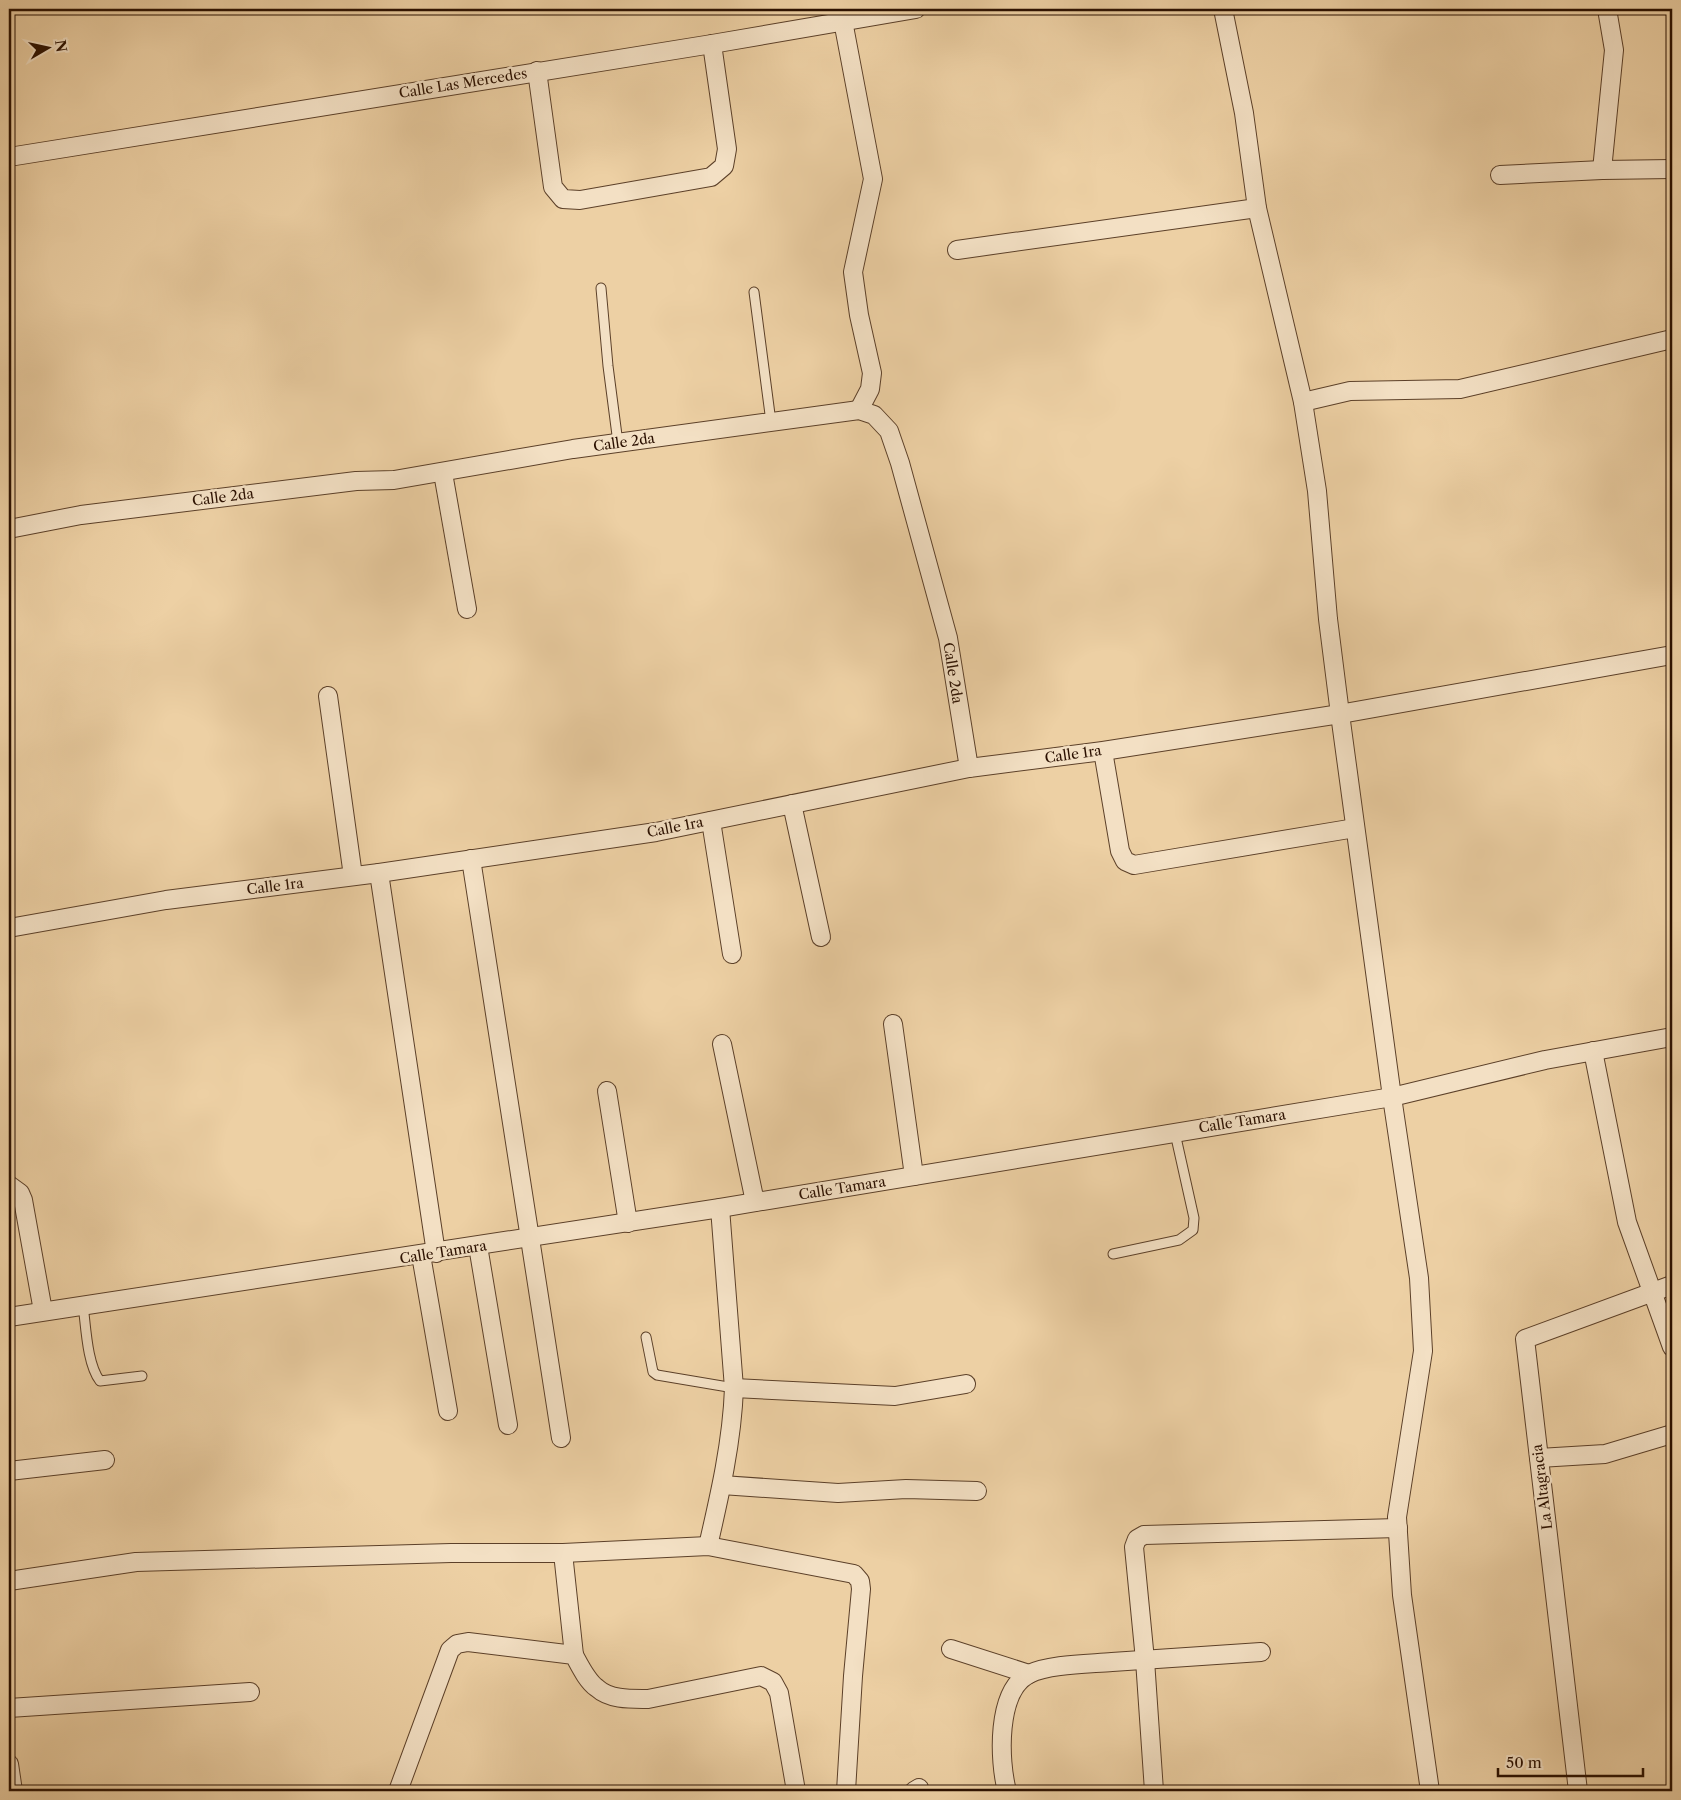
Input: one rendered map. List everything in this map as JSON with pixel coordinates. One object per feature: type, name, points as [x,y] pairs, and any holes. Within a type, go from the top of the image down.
[{"type":"street","name":"Calle Las Mercedes","points":[[9,157],[712,44],[916,9]]},
{"type":"street","points":[[1222,9],[1244,113],[1257,208],[1303,402],[1317,491],[1328,619],[1340,714],[1392,1097],[1419,1278],[1423,1351],[1398,1517],[1398,1528],[1402,1595],[1430,1791]]},
{"type":"street","points":[[1602,170],[1614,50],[1606,9]]},
{"type":"street","points":[[843,21],[873,179],[853,272],[859,315],[872,373],[870,389],[859,410]]},
{"type":"street","points":[[537,71],[553,187],[563,199],[580,200],[711,178],[724,166],[727,149],[712,44]]},
{"type":"street","points":[[1500,176],[1602,170],[1672,169]]},
{"type":"street","points":[[957,250],[1257,208]]},
{"type":"street","points":[[1303,402],[1350,391],[1460,389],[1672,339]]},
{"type":"street","name":"Calle 2da","points":[[9,529],[81,515],[356,481],[394,480],[574,449],[859,410],[874,415],[889,431],[900,463],[948,638],[969,768]]},
{"type":"street","points":[[443,472],[467,609]]},
{"type":"street","name":"Calle 1ra","points":[[9,928],[166,900],[379,873],[656,832],[969,768],[1103,751],[1340,714],[1672,655]]},
{"type":"street","points":[[328,696],[353,876]]},
{"type":"street","points":[[1103,751],[1120,852],[1124,861],[1134,865],[1355,828]]},
{"type":"street","points":[[792,804],[821,937]]},
{"type":"street","points":[[711,821],[732,954]]},
{"type":"street","points":[[471,859],[561,1438]]},
{"type":"street","points":[[379,873],[448,1411]]},
{"type":"street","points":[[892,1024],[914,1176]]},
{"type":"street","name":"Calle Tamara","points":[[9,1317],[628,1223],[1392,1097],[1545,1060],[1672,1037]]},
{"type":"street","points":[[722,1044],[755,1202]]},
{"type":"street","points":[[1594,1051],[1627,1222],[1654,1292],[1672,1347]]},
{"type":"street","points":[[607,1091],[628,1223]]},
{"type":"street","points":[[9,1185],[20,1193],[23,1200],[43,1311]]},
{"type":"street","points":[[708,1546],[722,1485],[733,1416],[734,1388],[720,1208]]},
{"type":"street","points":[[478,1246],[508,1425]]},
{"type":"street","name":"La Altagracia","points":[[1578,1791],[1525,1339],[1672,1285]]},
{"type":"street","points":[[734,1388],[895,1396],[966,1384]]},
{"type":"street","points":[[1539,1458],[1605,1454],[1672,1434]]},
{"type":"street","points":[[9,1471],[105,1460]]},
{"type":"street","points":[[722,1485],[838,1493],[906,1489],[976,1491]]},
{"type":"street","points":[[1154,1791],[1145,1660],[1134,1547],[1137,1538],[1144,1535],[1398,1528]]},
{"type":"street","points":[[9,1581],[136,1562],[452,1553],[563,1553],[708,1546],[854,1574],[860,1580],[861,1589],[853,1676],[846,1791]]},
{"type":"street","points":[[563,1553],[574,1655],[596,1688],[621,1698],[648,1699],[761,1676],[773,1682],[779,1693],[796,1791]]},
{"type":"street","points":[[398,1791],[450,1650],[457,1644],[468,1642],[574,1655]]},
{"type":"street","points":[[951,1649],[1029,1674]]},
{"type":"street","points":[[1007,1791],[1002,1760],[1003,1723],[1008,1701],[1017,1683],[1029,1674],[1045,1669],[1076,1665],[1261,1652]]},
{"type":"street","points":[[9,1708],[250,1692]]},
{"type":"street","points":[[9,1764],[13,1791]]},
{"type":"lane","points":[[601,288],[608,366],[618,443]]},
{"type":"lane","points":[[754,292],[772,422]]},
{"type":"lane","points":[[1114,1254],[1180,1240],[1193,1230],[1194,1218],[1175,1132]]},
{"type":"lane","points":[[83,1305],[92,1363],[95,1374],[100,1381],[142,1376]]},
{"type":"lane","points":[[646,1337],[653,1372],[657,1375],[734,1388]]}]
